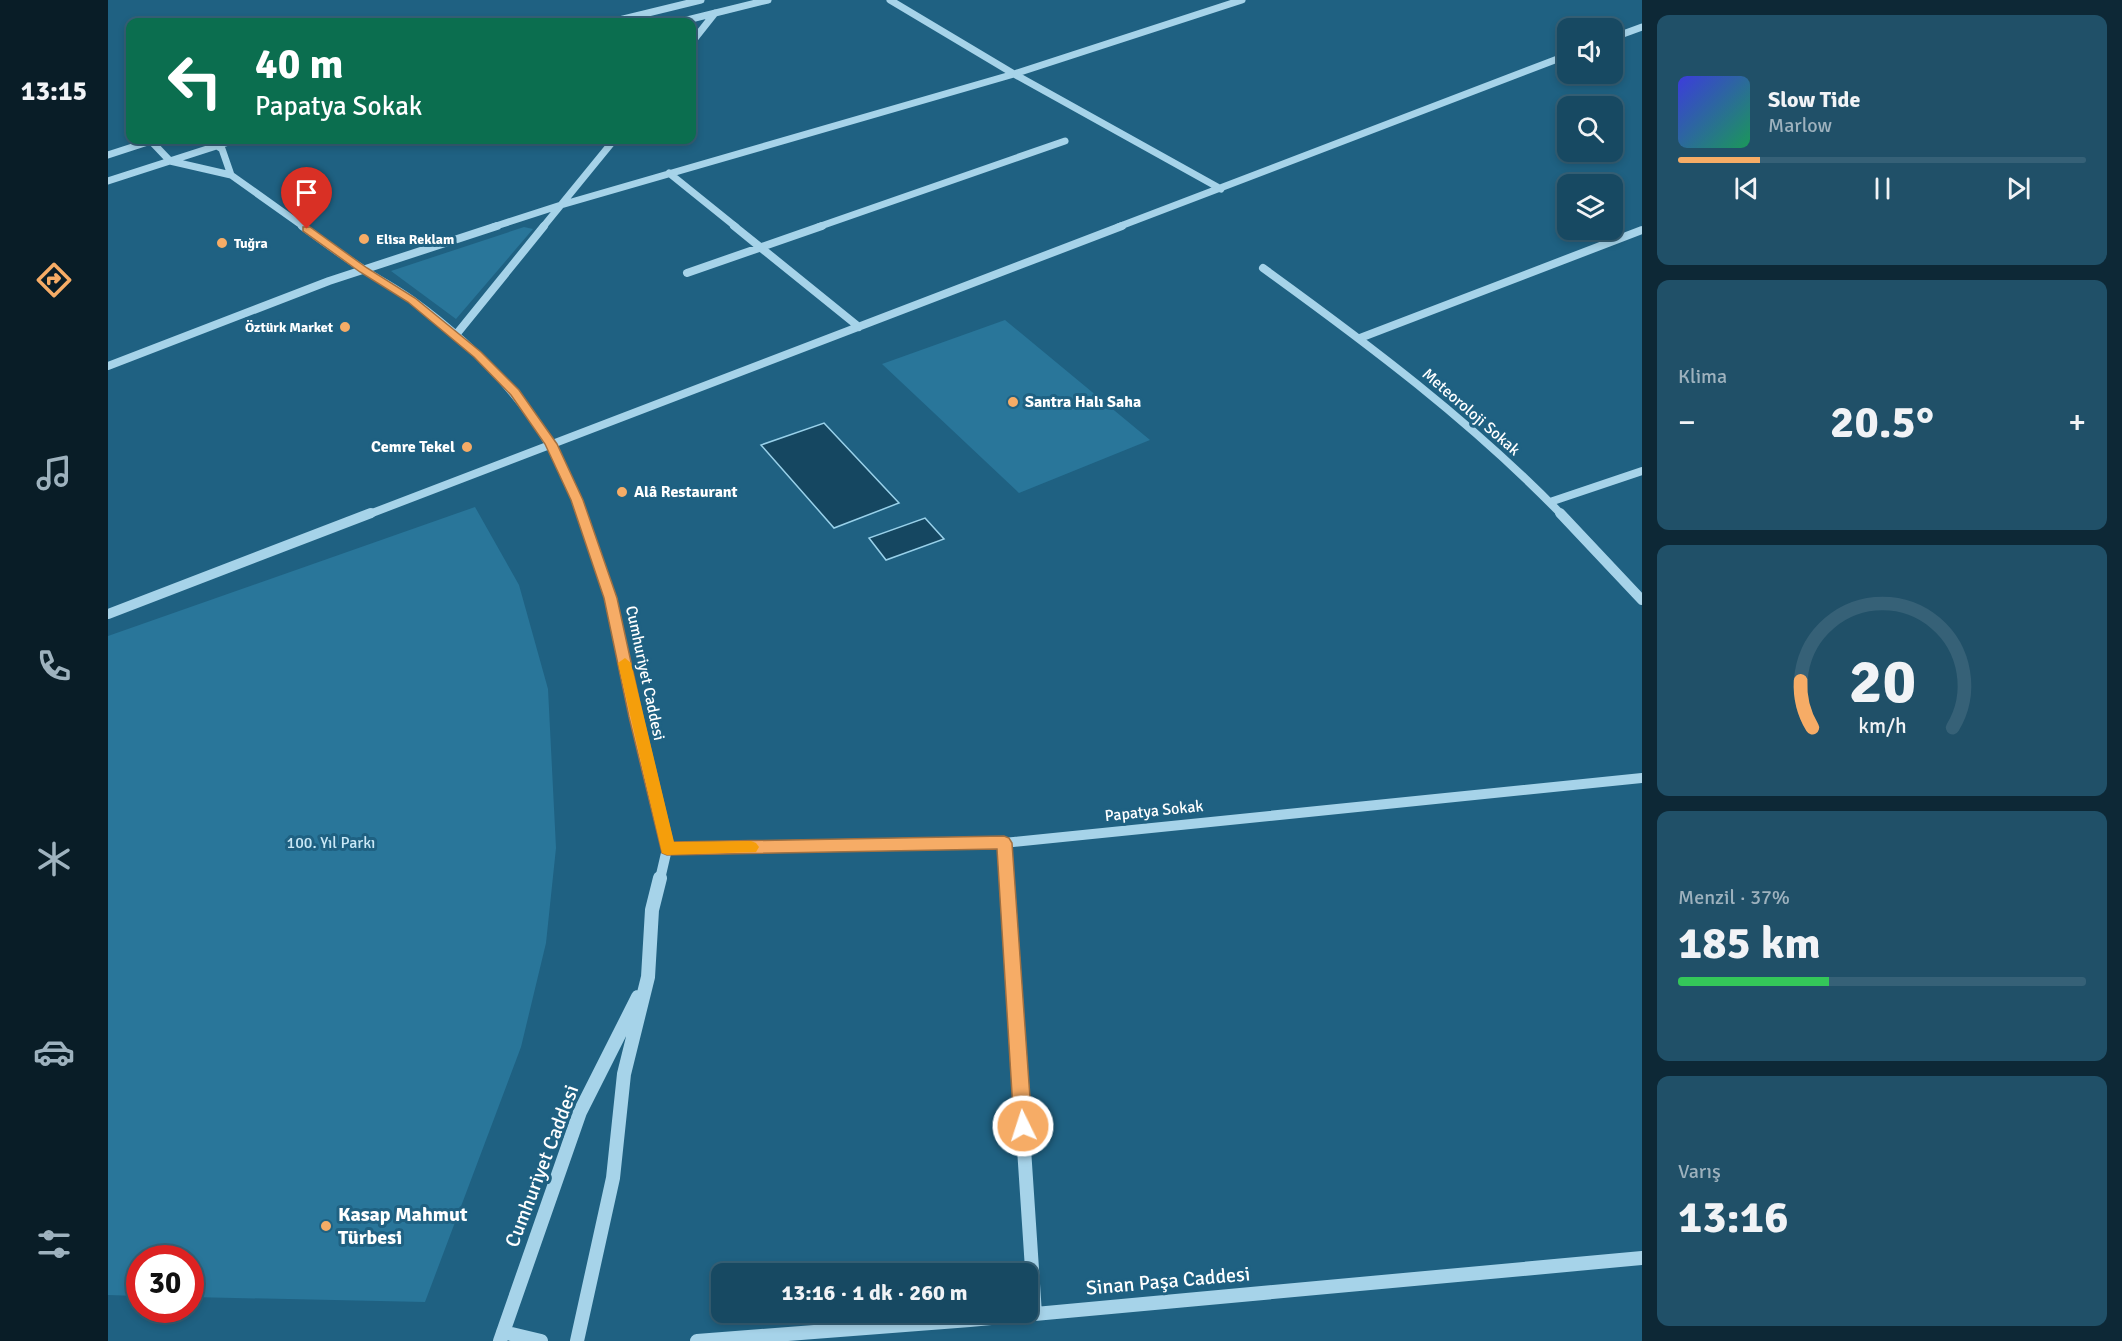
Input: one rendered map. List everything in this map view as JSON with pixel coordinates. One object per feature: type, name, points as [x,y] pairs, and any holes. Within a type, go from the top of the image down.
[{"type":"street","points":[[627,18],[701,0]]},
{"type":"street","points":[[695,18],[768,0]]},
{"type":"street","points":[[890,0],[1014,74],[1221,189]]},
{"type":"street","points":[[108,366],[364,270],[561,205],[1014,74],[1242,0]]},
{"type":"street","points":[[696,37],[715,13]]},
{"type":"street","points":[[1623,34],[1642,27]]},
{"type":"street","points":[[108,614],[1557,60]]},
{"type":"street","points":[[687,273],[1065,141]]},
{"type":"street","points":[[108,155],[141,144]]},
{"type":"street","points":[[155,144],[170,161]]},
{"type":"street","points":[[108,181],[220,144]]},
{"type":"street","points":[[455,336],[611,144]]},
{"type":"street","points":[[216,145],[222,149],[231,175]]},
{"type":"street","points":[[108,146],[118,152]]},
{"type":"street","name":"Cumhuriyet Caddesi","points":[[170,161],[231,175],[364,270],[412,300],[478,354],[515,393],[551,444],[577,500],[611,598],[667,849],[652,910],[648,978],[624,1074],[613,1178],[577,1341]]},
{"type":"street","points":[[669,173],[860,327]]},
{"type":"street","points":[[1360,338],[1642,230]]},
{"type":"street","name":"Meteoroloji Sokak","points":[[1263,268],[1360,338],[1472,429],[1550,502],[1642,600]]},
{"type":"street","points":[[1550,502],[1642,471]]},
{"type":"street","name":"Papatya Sokak","points":[[667,849],[1004,843],[1642,778]]},
{"type":"street","points":[[1004,843],[1032,1263]]},
{"type":"street","name":"Cumhuriyet Caddesi","points":[[501,1337],[580,1112],[648,978]]},
{"type":"street","name":"Sinan Paşa Caddesi","points":[[1038,1314],[1642,1258]]},
{"type":"street","name":"Sinan Paşa Caddesi","points":[[697,1341],[922,1323]]},
{"type":"street","points":[[501,1337],[541,1341]]},
{"type":"green space","points":[[524,227],[533,229],[456,319],[391,271]]},
{"type":"green space","name":"Santra Halı Saha","points":[[1005,320],[1150,440],[1019,493],[882,364]]},
{"type":"green space","name":"100. Yıl Parkı","points":[[475,507],[519,585],[548,689],[556,848],[546,943],[521,1047],[425,1302],[204,1297],[204,1245],[126,1245],[126,1296],[108,1295],[108,636]]},
{"type":"shaded area","points":[[824,423],[899,503],[834,528],[761,445]]},
{"type":"shaded area","points":[[925,518],[944,539],[886,560],[869,538]]},
{"type":"slow traffic","points":[[625,663],[667,849],[751,847]]},
{"type":"place","name":"Elisa Reklam","points":[[364,239]]},
{"type":"place","name":"Tuğra","points":[[222,243]]},
{"type":"place","name":"Öztürk Market","points":[[345,327]]},
{"type":"place","name":"Santra Halı Saha","points":[[1013,402]]},
{"type":"place","name":"Cemre Tekel","points":[[467,447]]},
{"type":"place","name":"Alâ Restaurant","points":[[622,492]]},
{"type":"place","name":"Kasap Mahmut Türbesi","points":[[326,1226]]},
{"type":"route","points":[[307,229],[364,270],[412,300],[478,354],[515,393],[551,444],[577,500],[611,598],[667,849],[1004,843],[1023,1126]]}]
